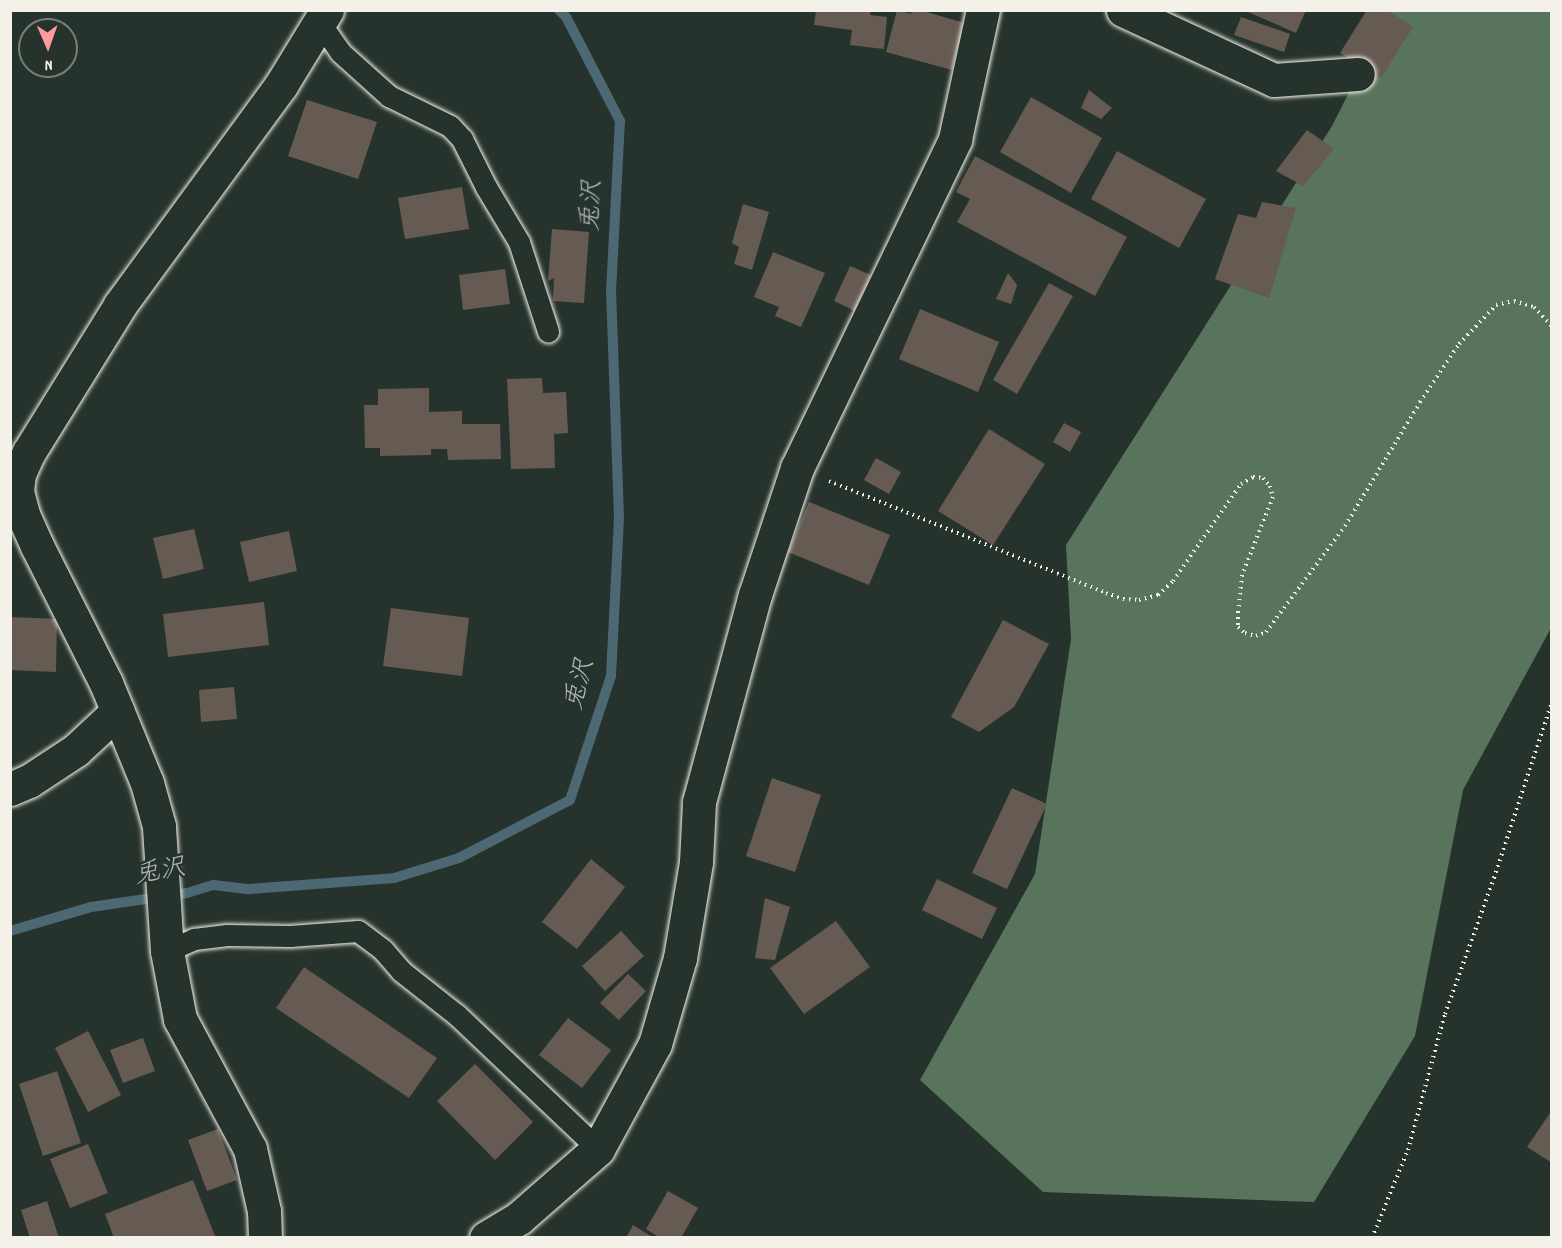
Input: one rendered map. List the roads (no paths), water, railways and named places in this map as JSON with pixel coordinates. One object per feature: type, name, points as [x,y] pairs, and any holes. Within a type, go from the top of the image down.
[{"type":"street","points":[[486,1238],[519,1218],[598,1149],[655,1044],[680,958],[695,873],[699,802],[755,596],[797,468],[955,139],[983,10]]},
{"type":"street","points":[[1123,10],[1274,80],[1358,74]]},
{"type":"street","points":[[265,1238],[264,1211],[250,1149],[180,1019],[166,936],[159,826],[153,804],[118,711],[23,514],[17,492],[19,474],[28,452],[120,305],[281,86],[323,17]]},
{"type":"street","points":[[10,789],[29,781],[76,750],[118,711]]},
{"type":"lane","points":[[323,17],[340,52],[389,96],[450,126],[462,140],[486,187],[519,242],[548,331]]},
{"type":"lane","points":[[166,936],[195,939],[227,935],[290,936],[358,931],[383,950],[401,971],[457,1015],[598,1149]]},
{"type":"waterway","name":"兎沢","points":[[10,931],[91,907],[187,893],[214,885],[249,889],[394,878],[459,858],[570,800],[611,676],[619,518],[611,292],[620,121],[566,17],[559,10]]}]
